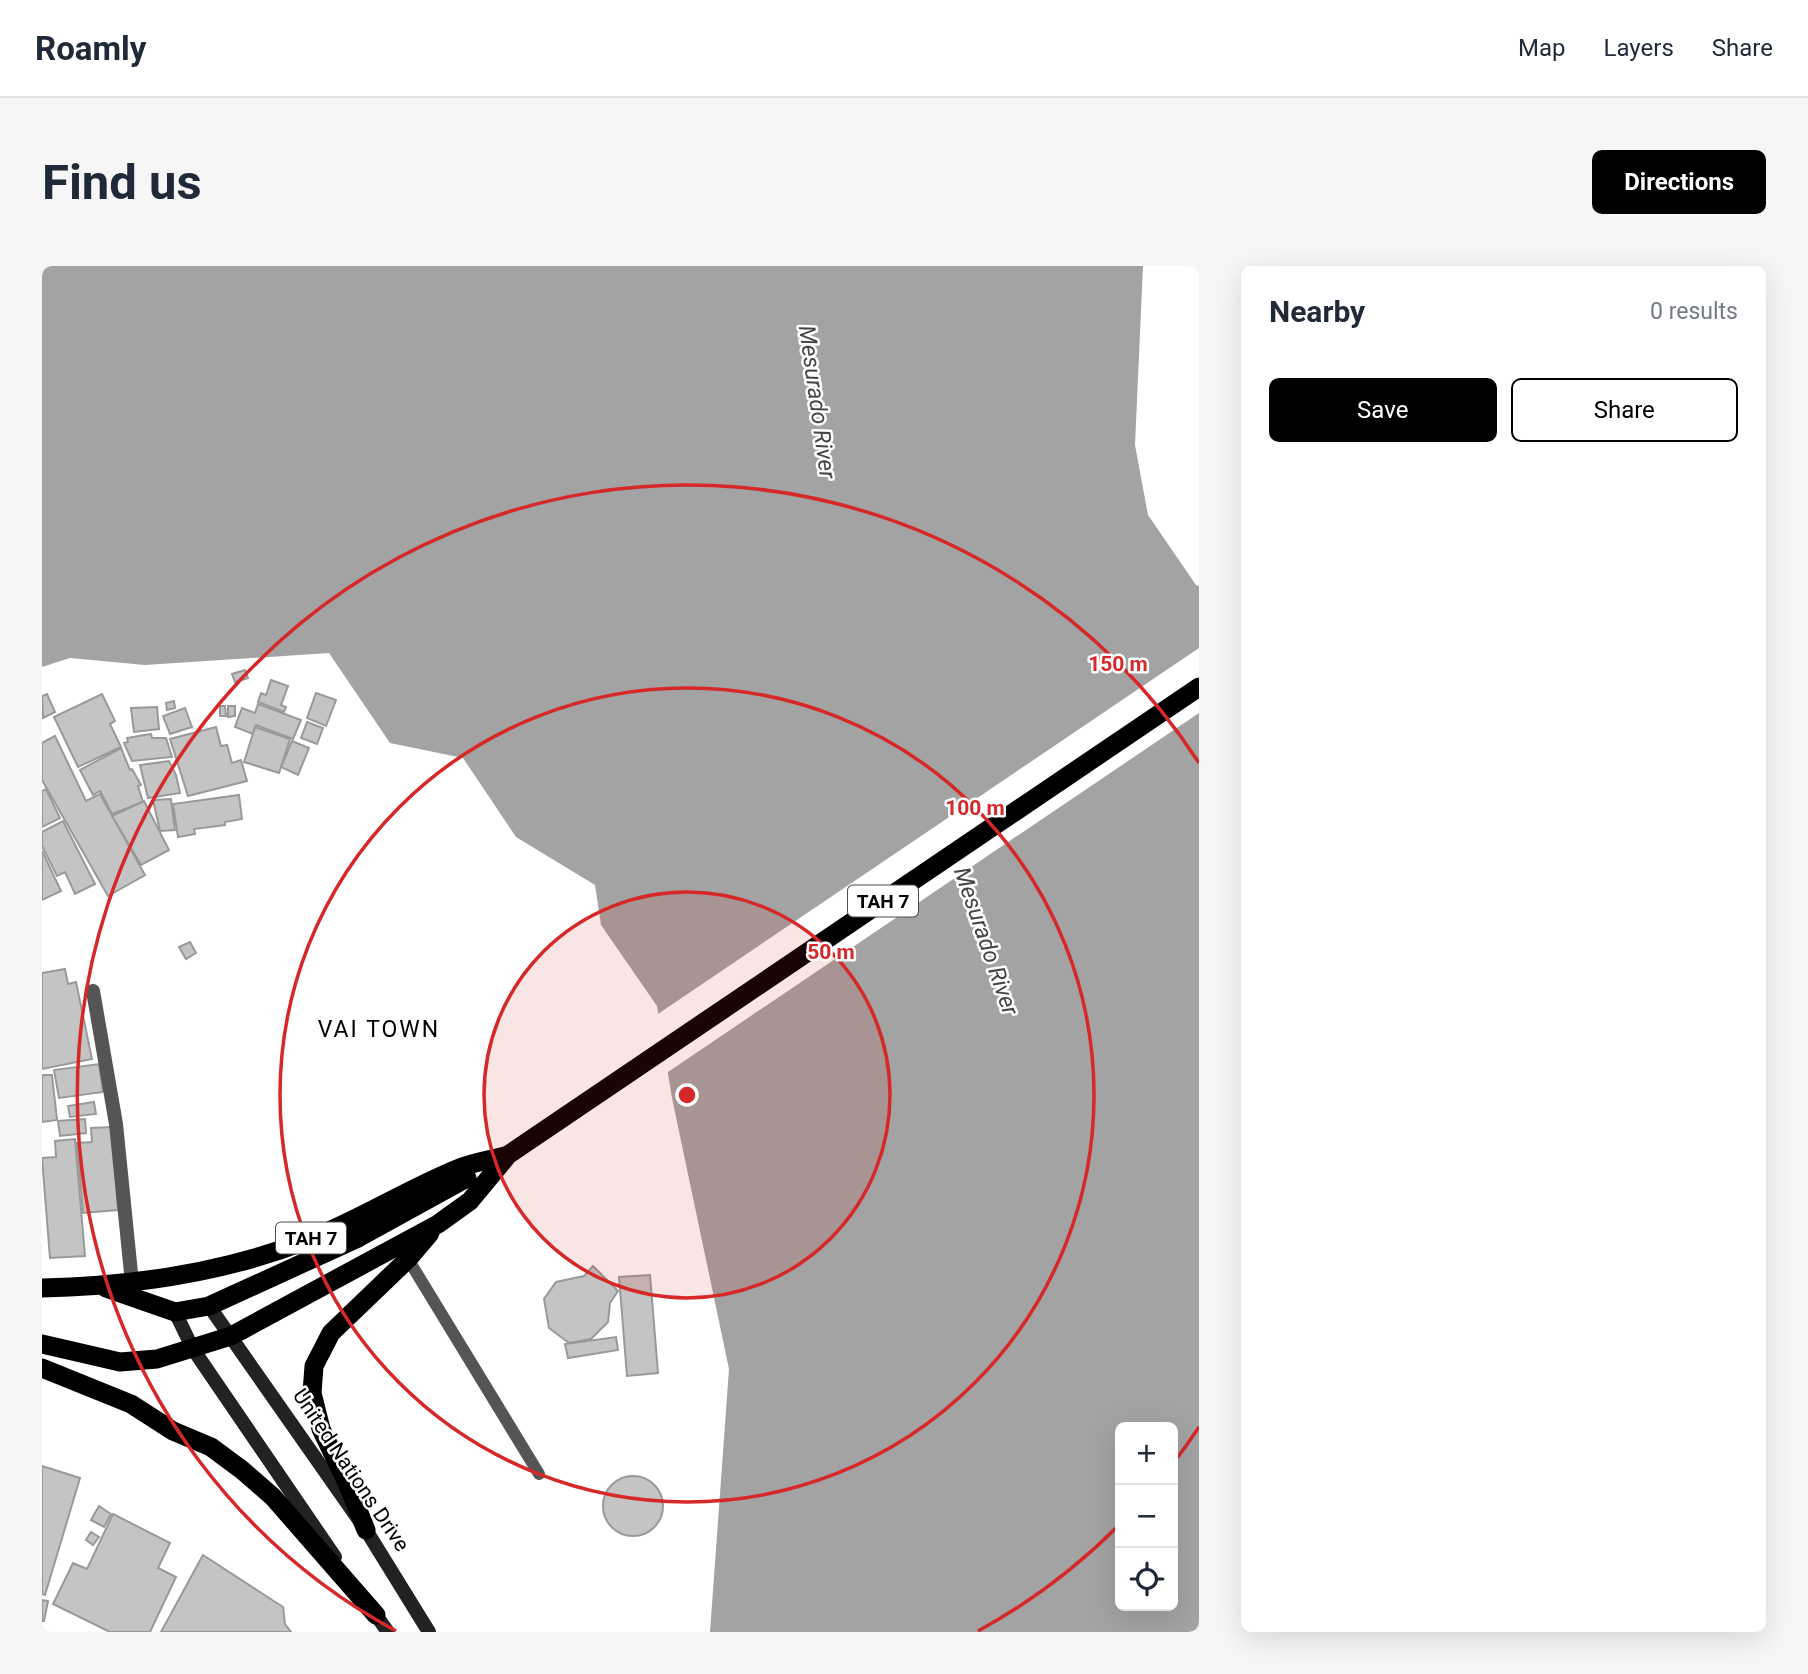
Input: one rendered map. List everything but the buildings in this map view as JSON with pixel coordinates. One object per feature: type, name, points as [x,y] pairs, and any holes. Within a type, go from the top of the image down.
[{"type":"highway","name":"TAH 7","points":[[42,1345],[120,1362],[157,1359],[193,1349],[231,1336],[438,1224],[470,1201],[508,1155],[1199,687]]},
{"type":"highway","name":"TAH 7","points":[[42,1287],[103,1287],[201,1272],[308,1240],[459,1168],[508,1155]]},
{"type":"highway","points":[[103,1287],[175,1312],[209,1306],[358,1238],[508,1155]]},
{"type":"highway","points":[[366,1530],[321,1429],[312,1393],[314,1366],[331,1333],[408,1259],[438,1224]]},
{"type":"highway","points":[[42,1368],[131,1404],[173,1431],[211,1447],[273,1497],[376,1615]]},
{"type":"main road","name":"United Nations Drive","points":[[209,1306],[366,1530],[429,1632]]},
{"type":"main road","points":[[175,1312],[193,1349],[388,1632]]},
{"type":"street","points":[[93,991],[116,1124],[132,1283]]},
{"type":"lane","points":[[408,1259],[539,1474]]},
{"type":"water","name":"Mesurado River","points":[[42,266],[1143,266],[1135,445],[1148,515],[1199,586],[1199,1632],[710,1632],[729,1369],[672,1098],[657,1006],[601,925],[595,885],[516,837],[463,758],[390,743],[329,653],[145,665],[70,658],[42,667]]},
{"type":"pier","points":[[1199,648],[1199,713],[665,1074],[655,1016]]},
{"type":"district","name":"VAI TOWN","points":[[379,1029]]}]
